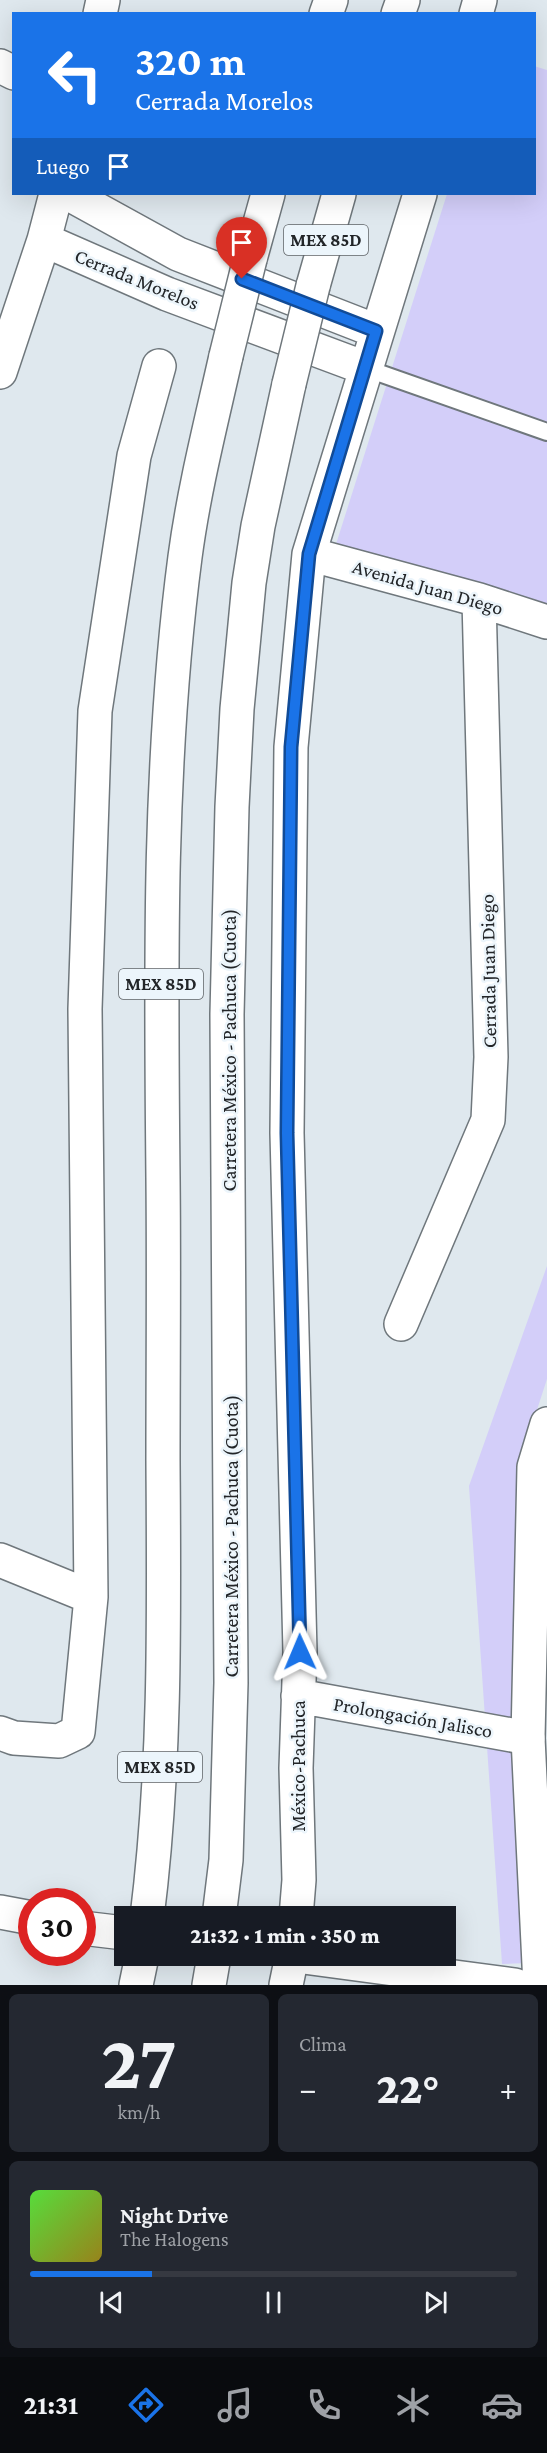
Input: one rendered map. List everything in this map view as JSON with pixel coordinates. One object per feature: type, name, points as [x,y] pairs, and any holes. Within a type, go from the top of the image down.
[{"type":"main road","points":[[0,372],[44,240],[56,195]]},
{"type":"main road","name":"Cerrada Morelos","points":[[71,195],[178,254],[376,331]]},
{"type":"main road","name":"MEX 85D","points":[[148,1906],[161,1726],[164,1351],[161,997],[165,788],[178,616],[196,494],[225,356],[268,195]]},
{"type":"main road","name":"Carretera México - Pachuca (Cuota)","points":[[220,1906],[226,1860],[231,1683],[227,1014],[237,709],[249,583],[258,526],[289,384],[339,195]]},
{"type":"main road","name":"México-Pachuca","points":[[297,1906],[299,1880],[296,1768],[300,1652],[287,1133],[291,747],[309,554],[420,195]]},
{"type":"main road","name":"Cerrada Morelos","points":[[44,240],[168,294],[365,368]]},
{"type":"main road","points":[[0,1733],[14,1738],[59,1741],[78,1732],[91,1597],[85,1009],[95,711],[134,456],[159,366]]},
{"type":"main road","name":"Avenida Juan Diego","points":[[309,554],[479,600],[547,622]]},
{"type":"main road","name":"Cerrada Juan Diego","points":[[401,1324],[488,1120],[490,1057],[479,600]]},
{"type":"main road","points":[[540,1985],[528,1738],[534,1467],[547,1424]]},
{"type":"main road","points":[[0,1560],[91,1597]]},
{"type":"main road","name":"Prolongación Jalisco","points":[[297,1696],[528,1738]]},
{"type":"main road","points":[[0,1912],[18,1915]]},
{"type":"main road","points":[[96,1930],[114,1933]]},
{"type":"main road","points":[[136,1985],[140,1966]]},
{"type":"main road","points":[[209,1985],[212,1966]]},
{"type":"main road","points":[[285,1985],[291,1966]]},
{"type":"main road","points":[[370,1966],[515,1985]]},
{"type":"lane","points":[[365,368],[547,432]]},
{"type":"shaded area","points":[[536,67],[547,70],[547,624],[331,560],[447,195],[536,195]]},
{"type":"shaded area","points":[[547,1266],[547,1379],[521,1459],[528,1963],[502,1964],[469,1486]]},
{"type":"route","points":[[242,279],[376,331],[309,554],[291,747],[287,1133],[300,1652]]}]
